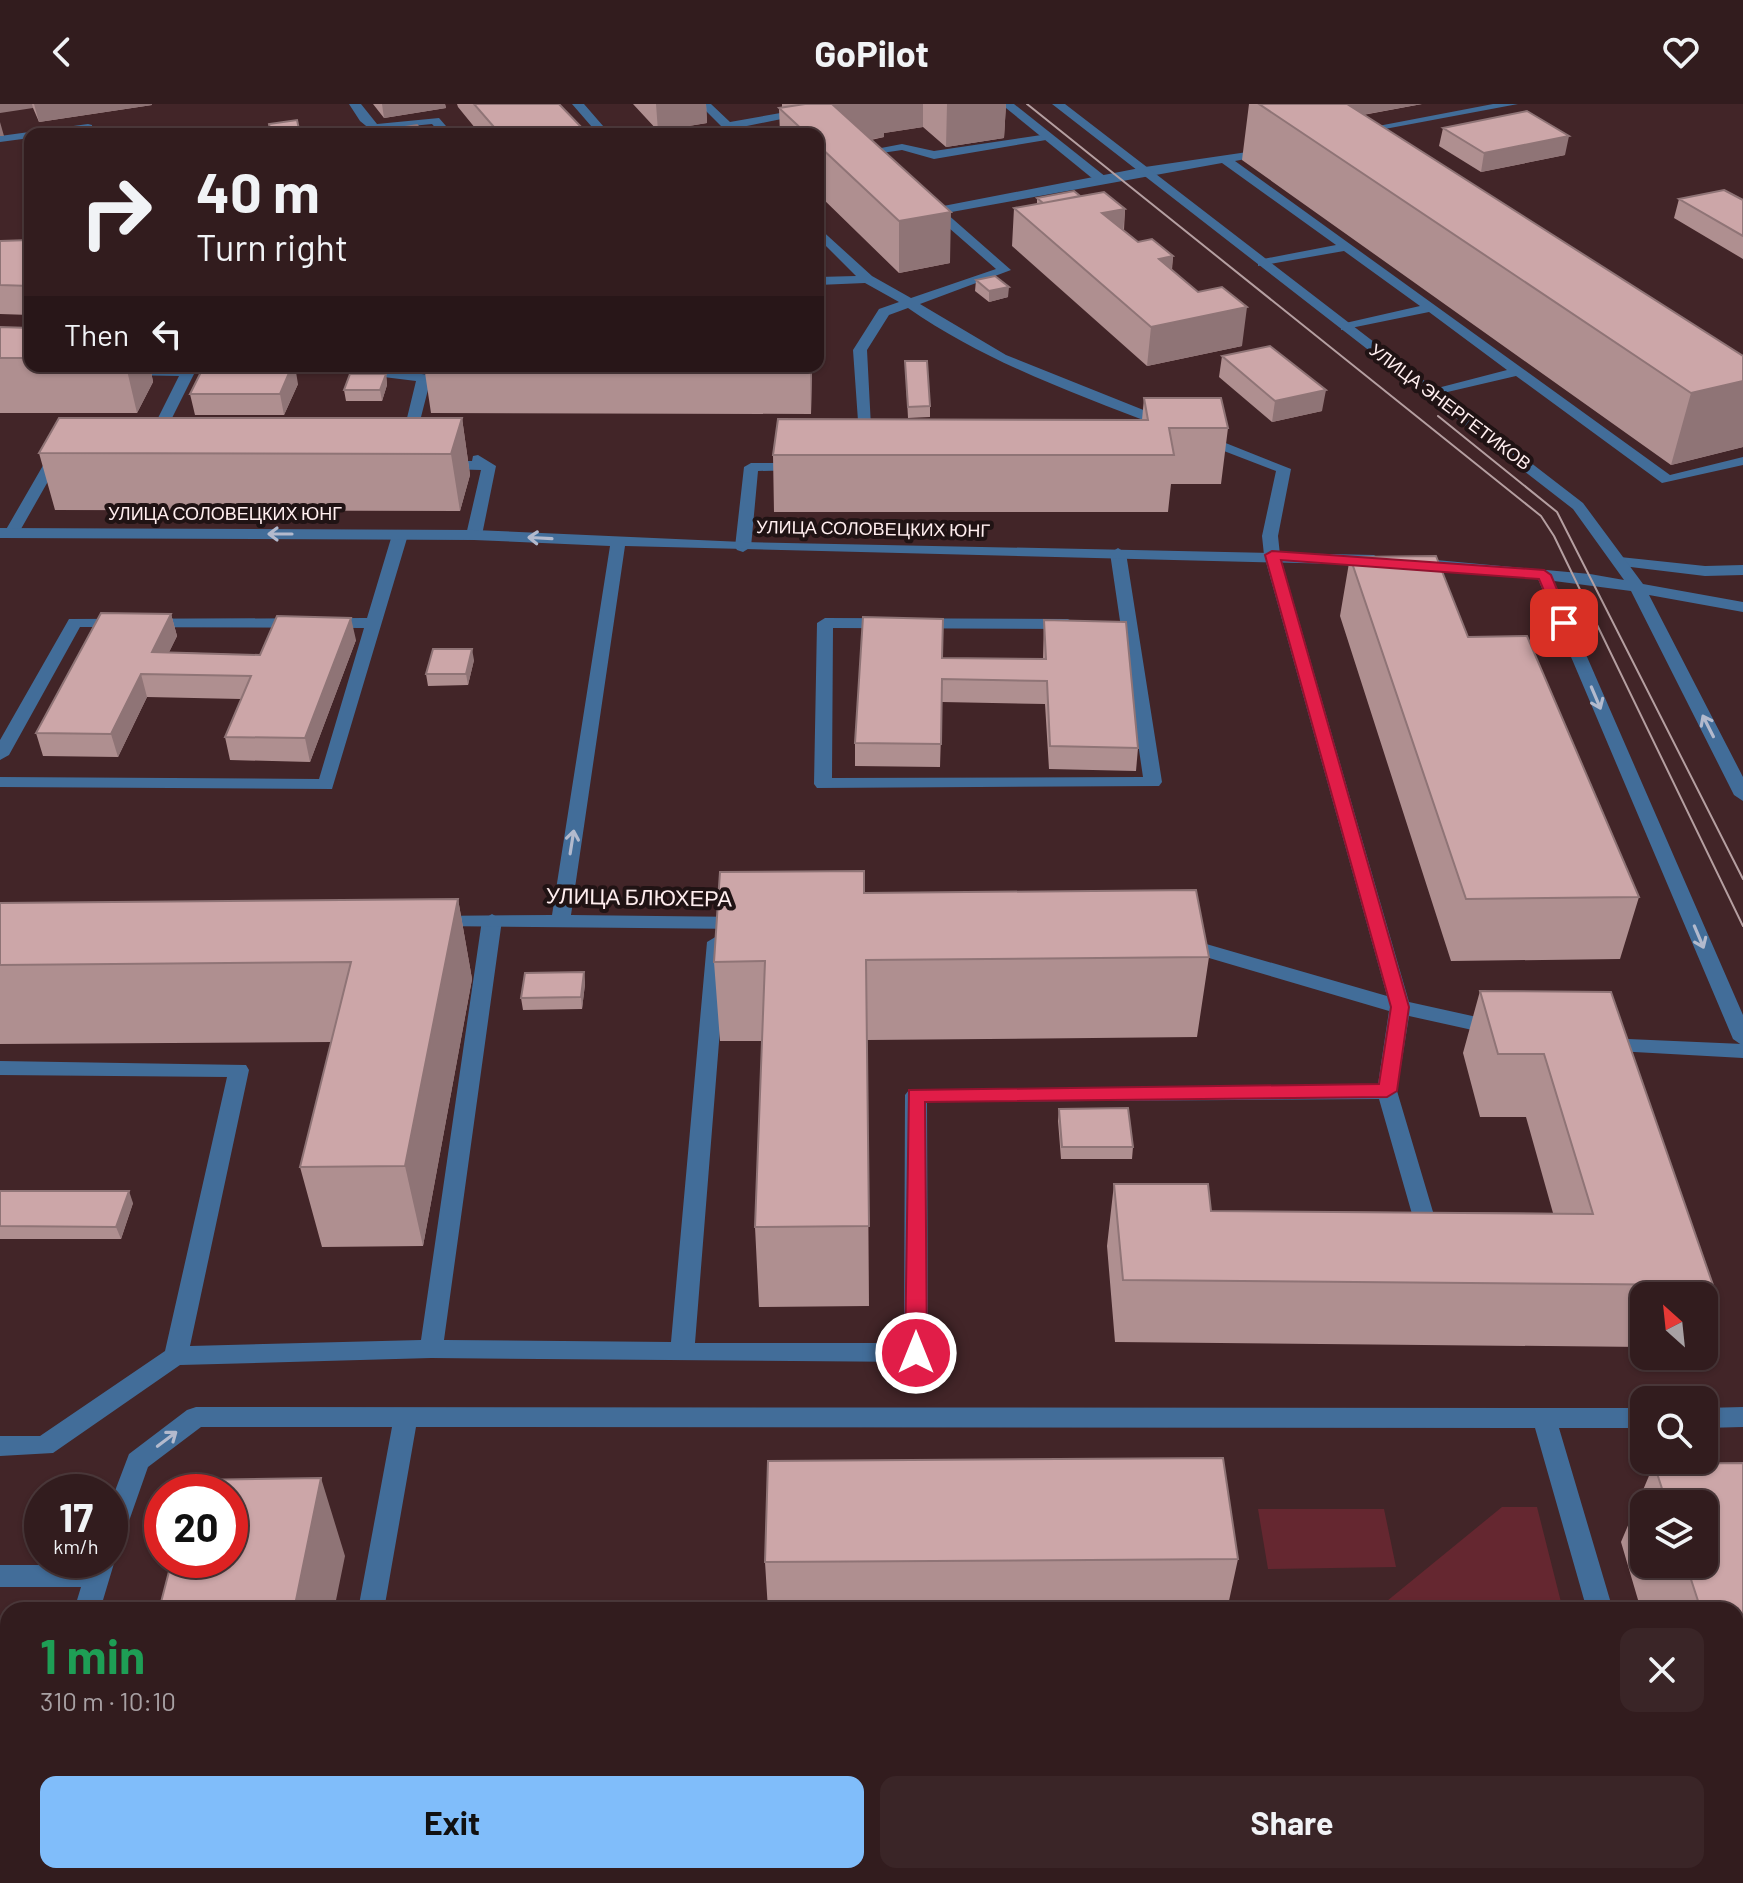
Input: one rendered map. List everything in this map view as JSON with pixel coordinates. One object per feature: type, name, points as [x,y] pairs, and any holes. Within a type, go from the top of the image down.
[{"type":"street","points":[[355,104],[364,119],[375,128],[435,120],[442,128]]},
{"type":"street","points":[[578,104],[599,128]]},
{"type":"street","points":[[705,104],[724,128]]},
{"type":"street","points":[[735,128],[849,104]]},
{"type":"street","points":[[1007,104],[1102,180]]},
{"type":"street","name":"УЛИЦА ЭНЕРГЕТИКОВ","points":[[1058,104],[1578,506],[1637,587],[1743,795]]},
{"type":"street","points":[[1345,134],[1512,104]]},
{"type":"street","points":[[81,128],[88,127]]},
{"type":"street","points":[[0,139],[24,136]]},
{"type":"street","points":[[878,162],[866,152],[902,147],[934,155],[949,154],[1048,137]]},
{"type":"street","points":[[937,211],[1145,171],[1284,150]]},
{"type":"street","points":[[1225,159],[1667,480],[1743,461]]},
{"type":"street","points":[[867,467],[860,350],[884,312],[1005,270],[925,201]]},
{"type":"street","points":[[824,237],[867,279],[986,353],[1284,469],[1270,536],[1272,555],[1400,1007],[1387,1091],[1425,1222],[1395,1223]]},
{"type":"street","points":[[1263,263],[1347,247]]},
{"type":"street","points":[[824,281],[867,279]]},
{"type":"street","points":[[1346,327],[1431,308]]},
{"type":"street","points":[[1431,394],[1518,371]]},
{"type":"street","points":[[148,451],[188,372]]},
{"type":"street","points":[[380,372],[432,378],[414,418],[489,466]]},
{"type":"street","points":[[6,533],[50,465],[81,465]]},
{"type":"street","points":[[425,465],[489,466]]},
{"type":"street","points":[[474,535],[489,466]]},
{"type":"street","points":[[743,547],[751,467],[809,467]]},
{"type":"street","name":"УЛИЦА СОЛОВЕЦКИХ ЮНГ","points":[[6,533],[474,535],[743,547],[1272,555],[1544,575],[1637,587],[1743,607]]},
{"type":"street","points":[[0,782],[326,785],[400,535]]},
{"type":"street","points":[[561,919],[618,542]]},
{"type":"street","points":[[1080,624],[825,623],[823,784],[1153,782],[1120,625],[1118,553]]},
{"type":"street","points":[[1620,562],[1705,571],[1743,570]]},
{"type":"street","points":[[1544,575],[1743,1039]]},
{"type":"street","points":[[0,755],[75,622],[375,623]]},
{"type":"street","name":"УЛИЦА БЛЮХЕРА","points":[[412,921],[561,919],[765,923]]},
{"type":"street","points":[[431,1349],[492,920]]},
{"type":"street","points":[[682,1352],[719,922]]},
{"type":"street","points":[[1155,935],[1400,1007],[1517,1033]]},
{"type":"street","points":[[1591,1044],[1743,1051]]},
{"type":"street","points":[[0,1068],[239,1070],[176,1356]]},
{"type":"street","points":[[0,1446],[44,1446],[176,1356],[431,1349],[916,1353],[916,1095],[1387,1091]]},
{"type":"street","points":[[128,1488],[138,1461],[196,1417],[1630,1418]]},
{"type":"street","points":[[372,1602],[406,1417]]},
{"type":"street","points":[[1718,1418],[1743,1417]]},
{"type":"street","points":[[1544,1418],[1598,1602]]},
{"type":"street","points":[[0,1576],[24,1574]]},
{"type":"street","points":[[89,1602],[96,1578]]},
{"type":"shaded area","points":[[1502,1507],[1537,1507],[1561,1602],[1386,1602]]},
{"type":"shaded area","points":[[1258,1509],[1384,1509],[1396,1567],[1268,1569]]},
{"type":"building","points":[[474,104],[559,104],[582,128],[495,128]]},
{"type":"building","points":[[832,104],[951,212],[899,221],[824,151],[824,128],[801,128],[779,108]]},
{"type":"building","points":[[1259,104],[1347,104],[1743,356],[1743,381],[1691,393]]},
{"type":"building","points":[[1527,111],[1569,136],[1484,153],[1443,128]]},
{"type":"building","points":[[297,120],[299,128],[270,128],[269,124]]},
{"type":"building","points":[[1724,190],[1743,200],[1743,236],[1679,199]]},
{"type":"building","points":[[1074,191],[1080,196],[1043,203],[1037,198]]},
{"type":"building","points":[[1104,192],[1125,209],[1102,213],[1138,242],[1152,239],[1173,256],[1159,259],[1198,292],[1222,287],[1247,307],[1151,327],[1014,208]]},
{"type":"building","points":[[24,240],[24,286],[0,285],[0,241]]},
{"type":"building","points":[[995,276],[1009,287],[989,291],[976,280]]},
{"type":"building","points":[[0,327],[24,328],[24,358],[0,358]]},
{"type":"building","points":[[1270,346],[1326,390],[1275,401],[1222,356]]},
{"type":"building","points":[[905,361],[927,361],[930,406],[908,407]]},
{"type":"building","points":[[201,372],[289,372],[280,394],[190,394]]},
{"type":"building","points":[[350,374],[386,374],[380,390],[344,390]]},
{"type":"building","points":[[1144,398],[1221,398],[1228,428],[1169,428],[1174,455],[773,455],[778,419],[1148,420]]},
{"type":"building","points":[[59,418],[462,418],[451,454],[39,453]]},
{"type":"building","points":[[1436,556],[1468,637],[1527,636],[1639,897],[1466,899],[1350,557]]},
{"type":"building","points":[[101,613],[171,614],[152,652],[260,655],[277,616],[351,618],[305,738],[225,737],[251,676],[141,674],[111,734],[36,733]]},
{"type":"building","points":[[863,617],[943,619],[942,658],[1046,659],[1044,620],[1126,622],[1138,748],[1050,746],[1047,681],[942,679],[941,744],[855,743]]},
{"type":"building","points":[[433,649],[472,649],[466,674],[426,674]]},
{"type":"building","points":[[864,871],[864,893],[1196,890],[1209,957],[866,960],[869,1226],[755,1227],[765,961],[714,962],[720,872]]},
{"type":"building","points":[[458,899],[405,1166],[300,1167],[351,962],[0,965],[0,903]]},
{"type":"building","points":[[584,972],[581,997],[521,998],[525,973]]},
{"type":"building","points":[[1480,991],[1611,992],[1712,1282],[1630,1284],[1123,1280],[1114,1184],[1208,1184],[1211,1211],[1593,1214],[1544,1054],[1498,1054]]},
{"type":"building","points":[[1128,1108],[1133,1147],[1062,1147],[1059,1109]]},
{"type":"building","points":[[0,1191],[129,1191],[116,1227],[0,1226]]},
{"type":"building","points":[[1223,1458],[1238,1559],[765,1562],[768,1461]]},
{"type":"building","points":[[1718,1463],[1743,1463],[1743,1602],[1698,1602],[1691,1578],[1718,1578],[1718,1490],[1662,1490],[1657,1474],[1718,1474]]},
{"type":"building","points":[[321,1478],[296,1602],[161,1602],[167,1578],[248,1578],[248,1479]]},
{"type":"tram line","points":[[1027,104],[1541,516],[1554,536],[1743,926]]},
{"type":"tram line","points":[[1438,416],[1557,512],[1743,879]]},
{"type":"route","points":[[916,1353],[916,1095],[1387,1091],[1400,1007],[1272,555],[1544,575],[1564,623]]}]
